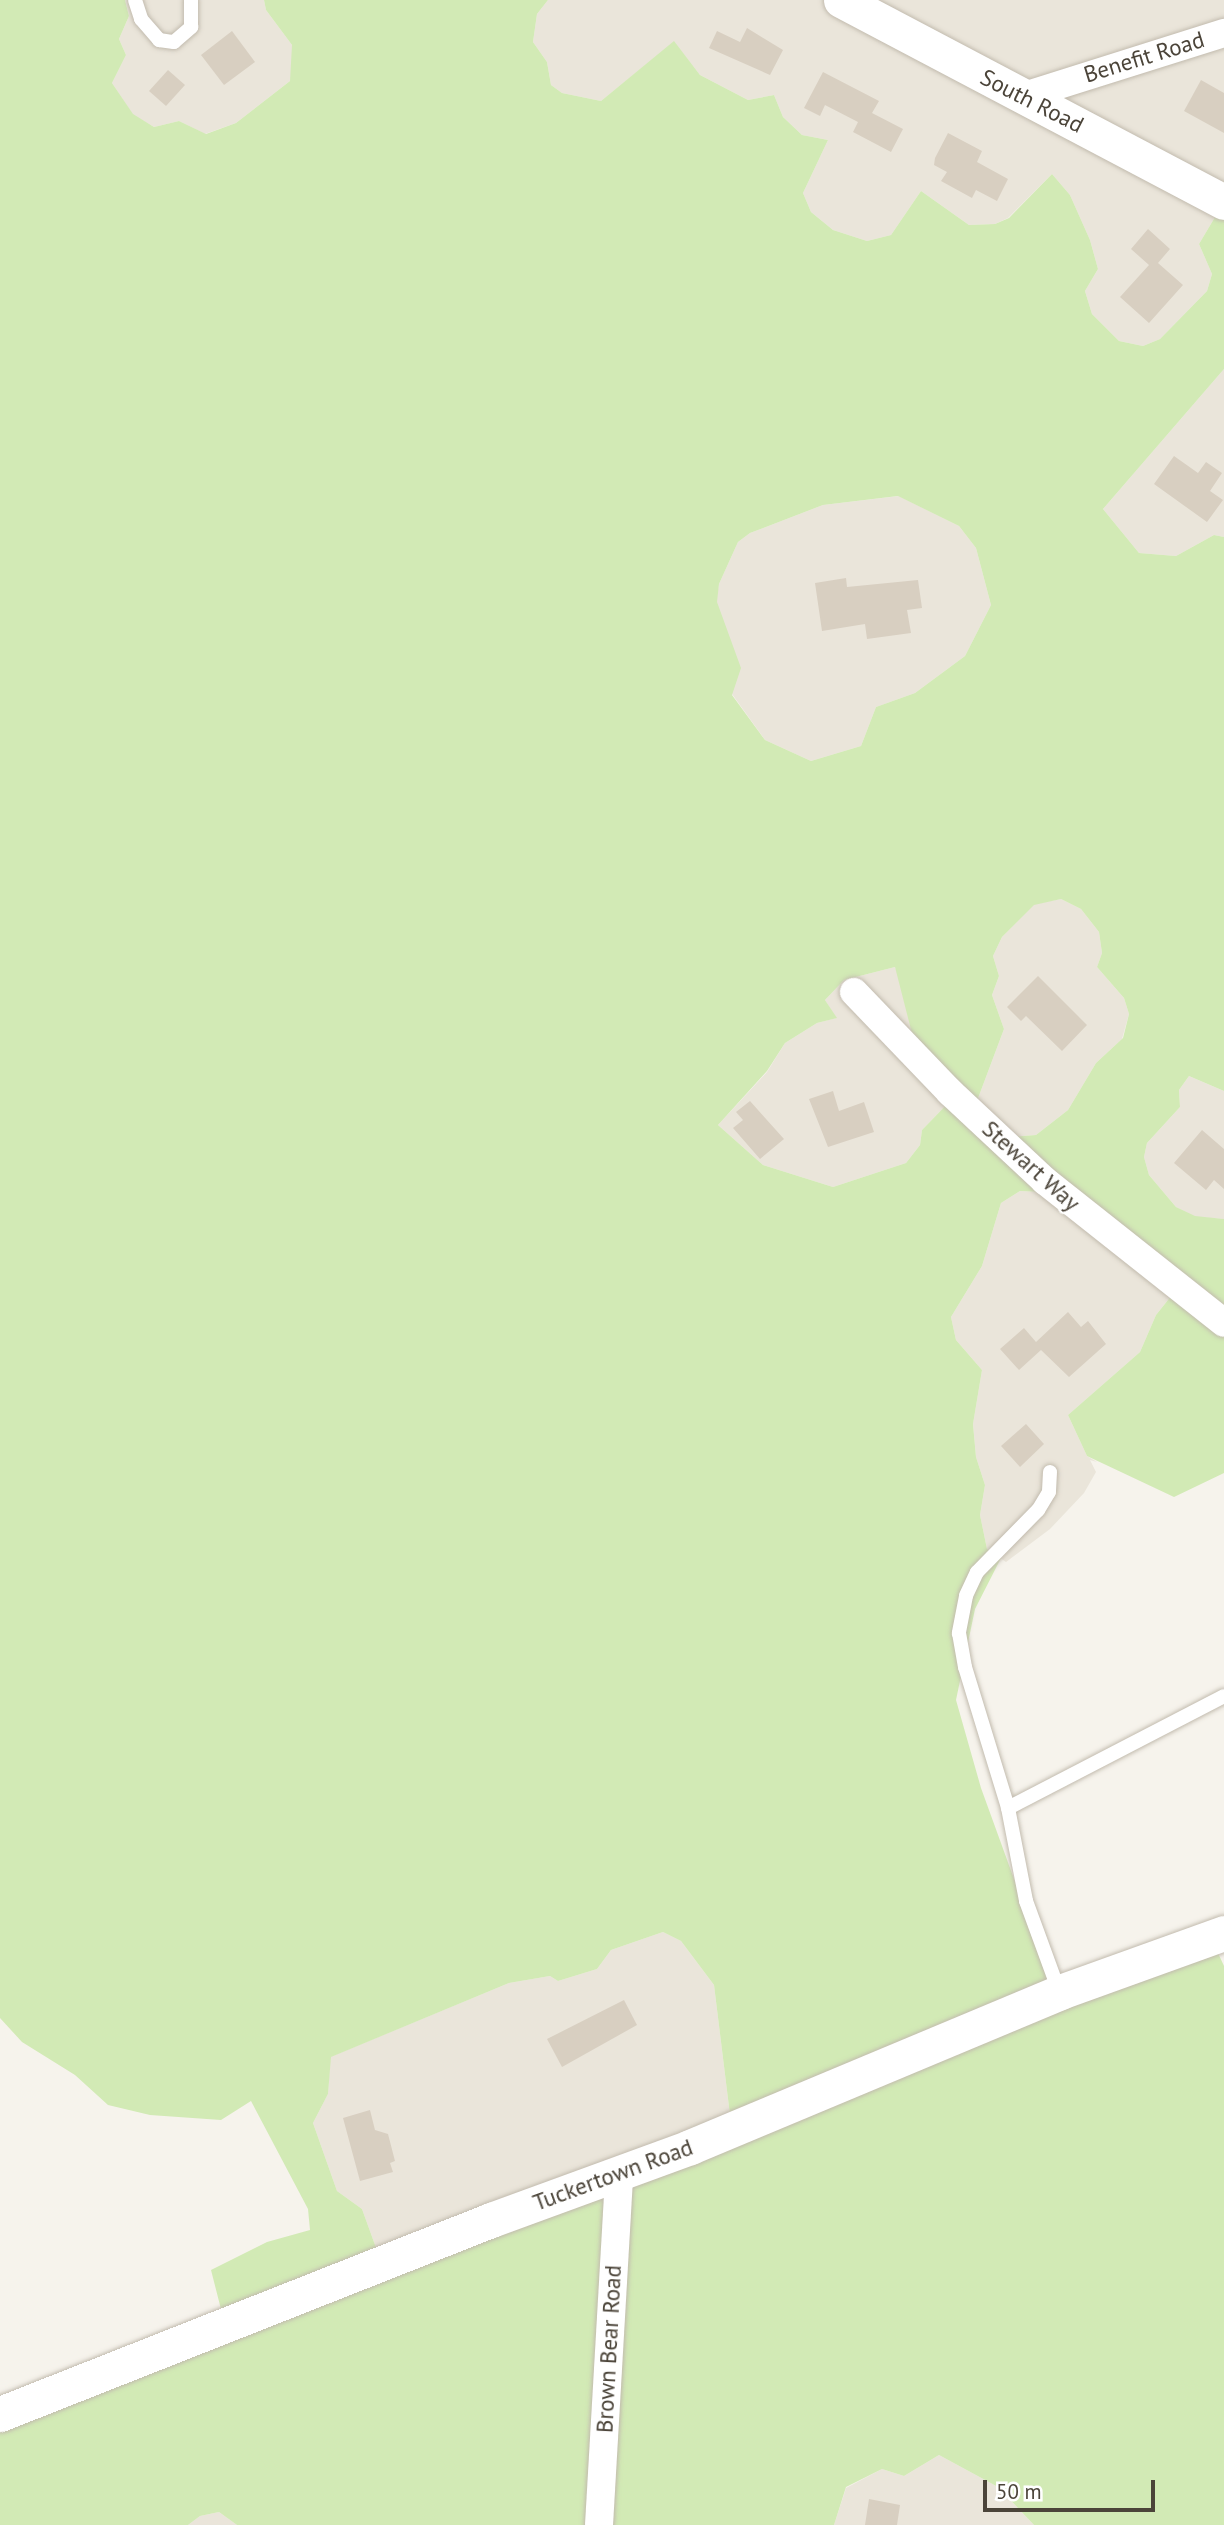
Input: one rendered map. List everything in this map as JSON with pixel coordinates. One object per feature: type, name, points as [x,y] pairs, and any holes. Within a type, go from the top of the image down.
[{"type":"street","name":"South Road","points":[[841,0],[1224,202]]},
{"type":"street","name":"Benefit Road","points":[[1024,96],[1224,33]]},
{"type":"street","name":"Stewart Way","points":[[854,992],[950,1092],[1045,1181],[1224,1322]]},
{"type":"street","name":"Tuckertown Road","points":[[0,2414],[619,2174],[1059,1992],[1224,1933]]},
{"type":"street","name":"Brown Bear Road","points":[[599,2525],[619,2174]]},
{"type":"lane","points":[[135,0],[141,19],[159,40],[174,42],[191,27],[191,0]]},
{"type":"lane","points":[[1050,1472],[1049,1492],[1038,1510],[977,1572],[966,1596],[959,1633],[965,1667],[1008,1808],[1029,1912],[1059,1992]]},
{"type":"lane","points":[[1008,1808],[1224,1696]]},
{"type":"shaded area","points":[[125,0],[264,0],[266,10],[292,45],[294,69],[290,81],[236,123],[205,134],[179,121],[154,127],[133,115],[112,83],[126,55],[119,39],[129,16]]},
{"type":"shaded area","points":[[548,0],[1224,0],[1224,202],[1199,244],[1212,274],[1207,291],[1160,339],[1143,346],[1119,341],[1092,314],[1085,291],[1098,269],[1090,240],[1070,195],[1052,174],[1008,218],[995,224],[969,225],[921,191],[891,235],[867,241],[833,230],[811,212],[803,193],[828,140],[802,135],[783,117],[774,95],[748,100],[700,75],[674,42],[601,101],[562,93],[551,85],[547,62],[533,42],[537,14]]},
{"type":"shaded area","points":[[1224,369],[1224,537],[1214,535],[1176,556],[1139,553],[1103,509]]},
{"type":"shaded area","points":[[899,496],[959,526],[976,548],[991,605],[965,656],[915,693],[876,707],[861,746],[811,761],[765,740],[732,694],[716,602],[719,584],[738,542],[750,533],[823,505]]},
{"type":"shaded area","points":[[1061,899],[1081,909],[1099,932],[1102,953],[1097,967],[1124,998],[1129,1014],[1122,1039],[1096,1063],[1068,1110],[1036,1135],[1007,1137],[977,1101],[1004,1029],[992,995],[999,976],[993,956],[1002,937],[1034,904]]},
{"type":"shaded area","points":[[895,967],[954,1097],[922,1130],[920,1145],[906,1163],[833,1187],[763,1165],[718,1125],[767,1072],[785,1043],[817,1023],[836,1018],[825,1000],[844,980]]},
{"type":"shaded area","points":[[1189,1076],[1224,1091],[1224,1219],[1195,1217],[1176,1207],[1149,1175],[1144,1157],[1147,1143],[1180,1107],[1179,1090]]},
{"type":"shaded area","points":[[1020,1191],[1042,1192],[1176,1290],[1156,1315],[1140,1352],[1068,1415],[1087,1456],[1097,1462],[1090,1460],[1096,1472],[1084,1493],[1050,1529],[1006,1562],[987,1549],[980,1515],[985,1485],[976,1457],[973,1424],[982,1370],[956,1340],[951,1317],[982,1266],[1001,1203]]},
{"type":"shaded area","points":[[663,1932],[681,1941],[714,1985],[731,2123],[379,2256],[362,2209],[337,2191],[313,2123],[328,2094],[330,2057],[509,1983],[550,1976],[558,1981],[597,1969],[611,1950]]},
{"type":"shaded area","points":[[939,2455],[998,2487],[1034,2525],[834,2525],[846,2488],[882,2469],[904,2476]]},
{"type":"shaded area","points":[[219,2512],[237,2525],[188,2525],[200,2516]]},
{"type":"green space","points":[[0,0],[125,0],[129,16],[119,39],[126,55],[112,83],[133,114],[154,127],[179,121],[206,134],[236,123],[290,81],[292,45],[266,10],[264,0],[548,0],[537,14],[533,42],[547,62],[551,85],[562,93],[601,101],[674,41],[700,75],[748,100],[774,95],[783,117],[802,135],[828,140],[803,193],[811,212],[833,230],[867,241],[891,235],[921,191],[969,225],[995,224],[1009,218],[1052,174],[1070,195],[1090,240],[1098,269],[1085,291],[1092,314],[1119,341],[1143,346],[1160,339],[1207,291],[1212,274],[1199,244],[1224,202],[1224,369],[1103,509],[1139,553],[1176,556],[1214,535],[1224,537],[1224,1091],[1189,1076],[1179,1090],[1180,1107],[1147,1143],[1144,1157],[1149,1175],[1176,1207],[1195,1216],[1224,1219],[1224,1473],[1174,1497],[1087,1456],[1068,1415],[1140,1352],[1156,1315],[1176,1290],[1042,1192],[1020,1191],[1001,1203],[982,1266],[951,1317],[956,1340],[982,1370],[973,1424],[976,1457],[985,1485],[980,1515],[987,1549],[1001,1558],[975,1609],[956,1700],[981,1788],[1054,1989],[1211,1938],[1224,1966],[1224,2525],[1034,2525],[998,2487],[939,2455],[904,2476],[882,2469],[846,2487],[834,2525],[237,2525],[219,2512],[200,2516],[188,2525],[0,2525],[0,2409],[224,2321],[211,2270],[267,2242],[310,2230],[308,2209],[251,2101],[221,2120],[150,2115],[108,2105],[75,2075],[22,2042],[0,2018]],"holes":[[[898,496],[959,526],[976,548],[991,605],[965,656],[915,693],[876,707],[861,746],[811,761],[765,740],[732,695],[741,668],[717,602],[719,584],[738,542],[750,533],[823,505]],[[1061,899],[1081,909],[1099,932],[1102,953],[1097,967],[1124,998],[1129,1014],[1123,1038],[1096,1063],[1068,1110],[1036,1135],[1007,1137],[977,1101],[1004,1029],[992,995],[999,976],[993,956],[1002,937],[1034,905]],[[895,967],[918,1057],[954,1097],[922,1130],[920,1145],[906,1163],[833,1187],[763,1165],[718,1125],[767,1071],[785,1043],[817,1023],[837,1018],[825,1000],[844,980]],[[663,1932],[681,1941],[714,1985],[731,2123],[379,2256],[362,2209],[337,2191],[313,2123],[328,2094],[331,2057],[509,1983],[550,1976],[558,1981],[597,1969],[611,1950]]]},
{"type":"building","points":[[747,28],[783,50],[770,75],[709,48],[717,31],[740,42]]},
{"type":"building","points":[[232,31],[255,62],[224,85],[201,55]]},
{"type":"building","points":[[168,70],[185,85],[166,106],[149,91]]},
{"type":"building","points":[[823,72],[879,101],[872,113],[903,129],[891,152],[853,132],[858,122],[825,105],[820,116],[804,108]]},
{"type":"building","points":[[1201,80],[1224,93],[1224,133],[1184,111]]},
{"type":"building","points":[[948,133],[982,151],[977,162],[1008,179],[997,201],[976,190],[972,198],[941,181],[947,172],[934,165],[935,158]]},
{"type":"building","points":[[1148,229],[1170,249],[1158,263],[1183,285],[1149,323],[1120,297],[1149,265],[1131,249]]},
{"type":"building","points":[[1174,456],[1198,473],[1206,462],[1222,473],[1210,491],[1223,500],[1207,522],[1154,484]]},
{"type":"building","points":[[846,578],[847,587],[918,580],[922,608],[907,610],[911,633],[867,639],[865,624],[822,631],[815,583]]},
{"type":"building","points":[[1038,976],[1087,1025],[1062,1051],[1026,1016],[1021,1021],[1007,1007]]},
{"type":"building","points":[[833,1091],[839,1111],[864,1102],[874,1132],[828,1147],[809,1099]]},
{"type":"building","points":[[750,1101],[784,1139],[760,1159],[733,1128],[743,1120],[736,1112]]},
{"type":"building","points":[[1202,1130],[1224,1149],[1224,1189],[1214,1180],[1206,1190],[1174,1163]]},
{"type":"building","points":[[1068,1312],[1081,1327],[1088,1321],[1106,1344],[1069,1377],[1041,1350],[1019,1370],[1000,1349],[1024,1328],[1036,1342]]},
{"type":"building","points":[[1026,1424],[1044,1444],[1020,1467],[1001,1446]]},
{"type":"building","points":[[624,2000],[637,2025],[562,2067],[547,2039]]},
{"type":"building","points":[[370,2110],[375,2130],[388,2134],[395,2161],[390,2163],[393,2172],[360,2181],[343,2118]]},
{"type":"building","points":[[869,2499],[900,2505],[897,2525],[865,2525]]}]
